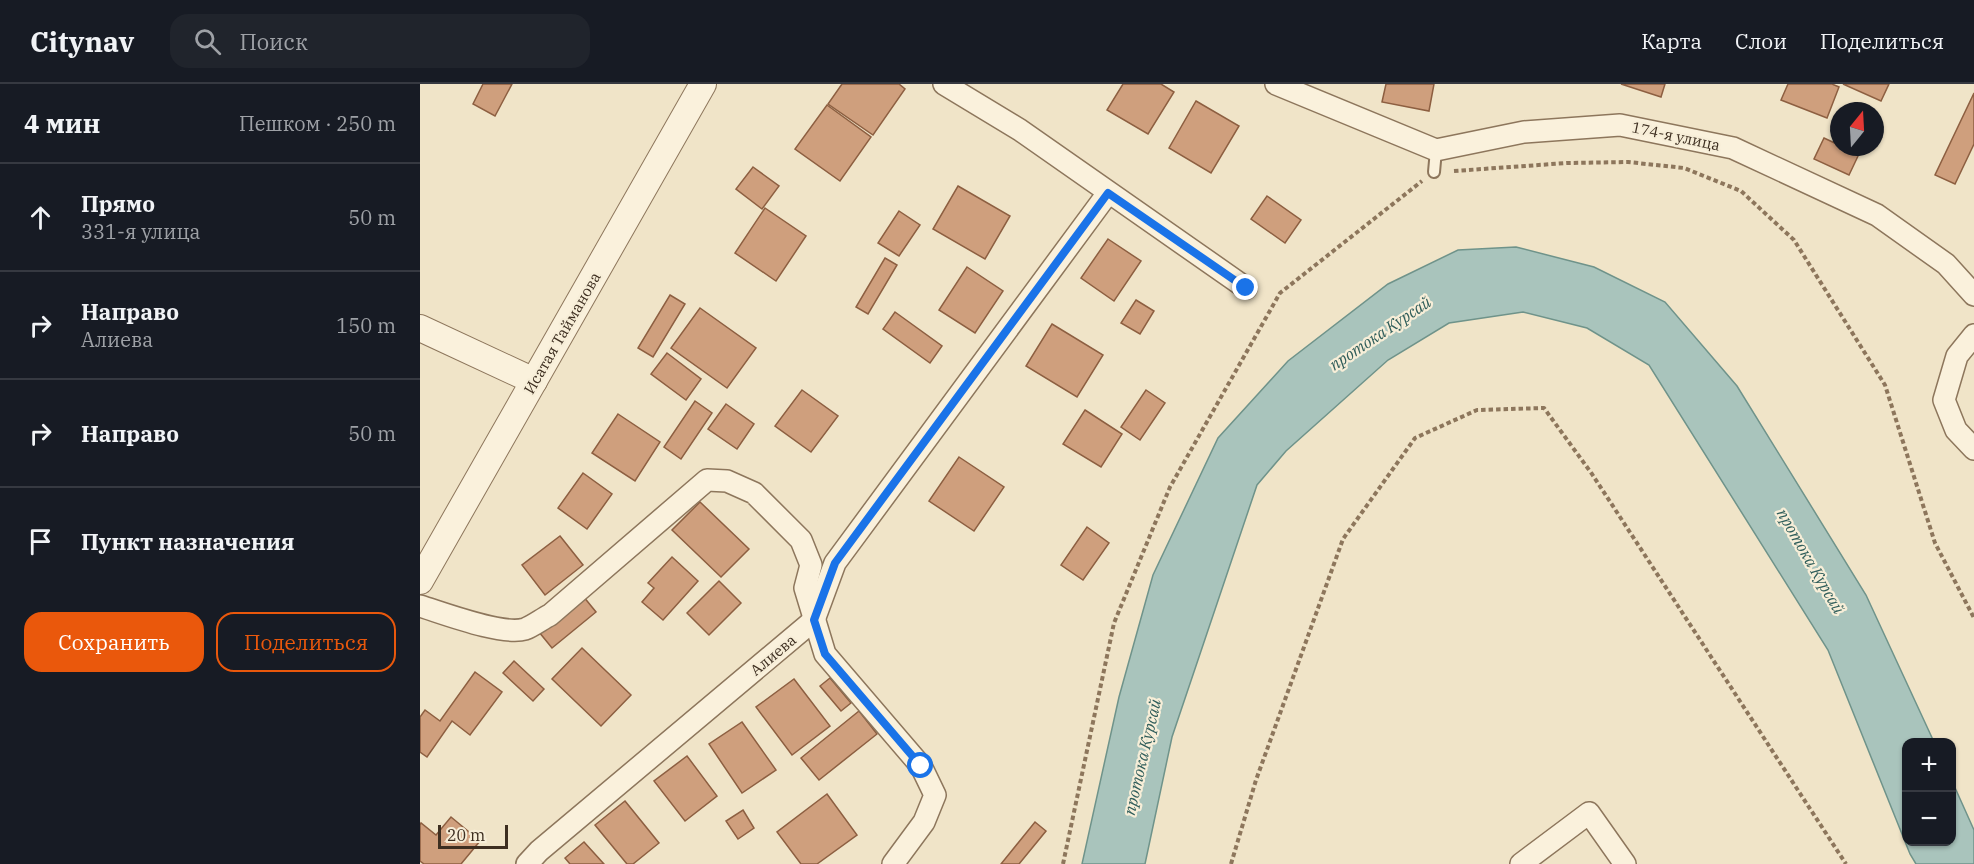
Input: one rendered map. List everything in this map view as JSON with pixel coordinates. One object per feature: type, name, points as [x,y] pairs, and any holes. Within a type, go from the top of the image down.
[{"type":"street","name":"Исатая Тайманова","points":[[420,581],[704,84]]},
{"type":"street","points":[[944,84],[1020,130],[1246,288]]},
{"type":"street","points":[[1276,84],[1436,150]]},
{"type":"street","name":"174-я улица","points":[[1436,150],[1524,132],[1620,125],[1733,148],[1876,215],[1946,264],[1974,295]]},
{"type":"street","name":"Алиева","points":[[527,864],[539,851],[814,620],[835,563],[1108,193]]},
{"type":"street","points":[[420,328],[534,381]]},
{"type":"street","points":[[1974,335],[1957,356],[1944,400],[1956,430],[1974,448]]},
{"type":"street","points":[[420,606],[483,625],[510,630],[524,629],[550,615],[707,480],[727,481],[753,493],[801,540],[811,565],[805,588],[825,654],[921,766],[935,795],[924,822],[893,864]]},
{"type":"street","points":[[1521,864],[1589,813],[1625,864]]},
{"type":"lane","points":[[1434,172],[1436,150]]},
{"type":"path","points":[[1064,864],[1114,623],[1170,487],[1280,293],[1434,172],[1567,163],[1628,162],[1684,168],[1741,191],[1794,240],[1885,385],[1935,543],[1974,618]]},
{"type":"path","points":[[1231,864],[1256,780],[1343,538],[1415,438],[1477,410],[1544,408],[1592,474],[1846,864]]},
{"type":"water","name":"протока Курсай","points":[[1516,247],[1594,267],[1665,302],[1737,386],[1866,595],[1932,738],[1902,738],[1902,834],[1828,650],[1649,365],[1587,328],[1523,312],[1449,323],[1388,360],[1286,451],[1257,485],[1172,737],[1145,864],[1082,864],[1119,697],[1153,575],[1218,438],[1288,361],[1388,284],[1458,250]]},
{"type":"water","points":[[1956,790],[1974,830],[1974,864],[1916,864],[1907,846],[1956,846]]},
{"type":"building","points":[[483,84],[512,84],[495,116],[473,104]]},
{"type":"building","points":[[842,84],[899,84],[905,89],[873,135],[828,104]]},
{"type":"building","points":[[1123,84],[1161,84],[1174,92],[1148,134],[1107,110]]},
{"type":"building","points":[[1386,84],[1434,84],[1429,111],[1382,102]]},
{"type":"building","points":[[1621,84],[1665,84],[1661,97]]},
{"type":"building","points":[[1788,84],[1832,84],[1839,87],[1833,102],[1830,102],[1827,118],[1781,100]]},
{"type":"building","points":[[1843,84],[1889,84],[1881,101]]},
{"type":"building","points":[[1974,93],[1974,144],[1955,184],[1935,175]]},
{"type":"building","points":[[1196,101],[1239,126],[1211,173],[1169,148]]},
{"type":"building","points":[[827,105],[871,137],[840,181],[795,149]]},
{"type":"building","points":[[1824,138],[1830,141],[1830,156],[1858,156],[1849,175],[1814,159]]},
{"type":"building","points":[[753,167],[779,186],[762,209],[736,189]]},
{"type":"building","points":[[958,186],[1010,216],[985,259],[933,229]]},
{"type":"building","points":[[1267,196],[1301,220],[1285,243],[1251,219]]},
{"type":"building","points":[[765,208],[806,236],[776,281],[735,253]]},
{"type":"building","points":[[899,211],[920,225],[899,256],[878,243]]},
{"type":"building","points":[[1108,239],[1141,261],[1114,301],[1081,278]]},
{"type":"building","points":[[885,258],[897,265],[868,314],[856,307]]},
{"type":"building","points":[[967,267],[1003,291],[975,333],[939,310]]},
{"type":"building","points":[[670,295],[685,304],[653,357],[638,348]]},
{"type":"building","points":[[1136,300],[1154,311],[1140,334],[1121,323]]},
{"type":"building","points":[[700,308],[756,348],[727,388],[671,348]]},
{"type":"building","points":[[895,312],[942,346],[930,363],[883,329]]},
{"type":"building","points":[[1052,324],[1103,355],[1077,397],[1026,366]]},
{"type":"building","points":[[667,353],[701,379],[686,400],[651,374]]},
{"type":"building","points":[[802,390],[838,416],[811,452],[775,426]]},
{"type":"building","points":[[1146,390],[1165,403],[1140,440],[1121,427]]},
{"type":"building","points":[[695,401],[712,413],[681,459],[664,447]]},
{"type":"building","points":[[726,404],[754,424],[737,449],[708,429]]},
{"type":"building","points":[[1085,410],[1122,434],[1101,467],[1063,444]]},
{"type":"building","points":[[618,414],[660,442],[635,481],[592,453]]},
{"type":"building","points":[[959,457],[1004,487],[974,531],[929,501]]},
{"type":"building","points":[[583,473],[612,494],[587,529],[558,508]]},
{"type":"building","points":[[700,502],[749,549],[721,577],[672,530]]},
{"type":"building","points":[[1087,527],[1109,543],[1083,580],[1061,565]]},
{"type":"building","points":[[560,536],[583,565],[545,595],[522,565]]},
{"type":"building","points":[[672,557],[698,581],[663,620],[642,602],[654,588],[648,583]]},
{"type":"building","points":[[719,581],[741,603],[709,635],[687,613]]},
{"type":"building","points":[[583,596],[596,612],[552,648],[539,632]]},
{"type":"building","points":[[582,648],[631,695],[601,726],[552,679]]},
{"type":"building","points":[[514,661],[544,689],[533,701],[503,673]]},
{"type":"building","points":[[475,672],[502,692],[470,735],[452,721],[427,757],[420,752],[420,717],[425,710],[440,721]]},
{"type":"building","points":[[830,678],[851,703],[841,711],[820,686]]},
{"type":"building","points":[[794,679],[830,726],[792,755],[756,707]]},
{"type":"building","points":[[859,711],[877,734],[819,780],[801,758]]},
{"type":"building","points":[[742,722],[776,770],[742,793],[709,744]]},
{"type":"building","points":[[687,756],[717,796],[685,821],[654,781]]},
{"type":"building","points":[[827,794],[857,835],[817,864],[801,864],[777,832]]},
{"type":"building","points":[[625,801],[659,843],[633,864],[627,864],[595,825]]},
{"type":"building","points":[[743,810],[754,828],[738,839],[726,821]]},
{"type":"building","points":[[451,817],[480,841],[461,864],[424,864],[420,861],[421,823],[436,835]]},
{"type":"building","points":[[1035,822],[1046,831],[1019,864],[1001,864]]},
{"type":"building","points":[[584,842],[604,864],[570,864],[565,858]]},
{"type":"route","points":[[921,766],[825,654],[814,620],[835,563],[1108,193],[1246,288]]}]
